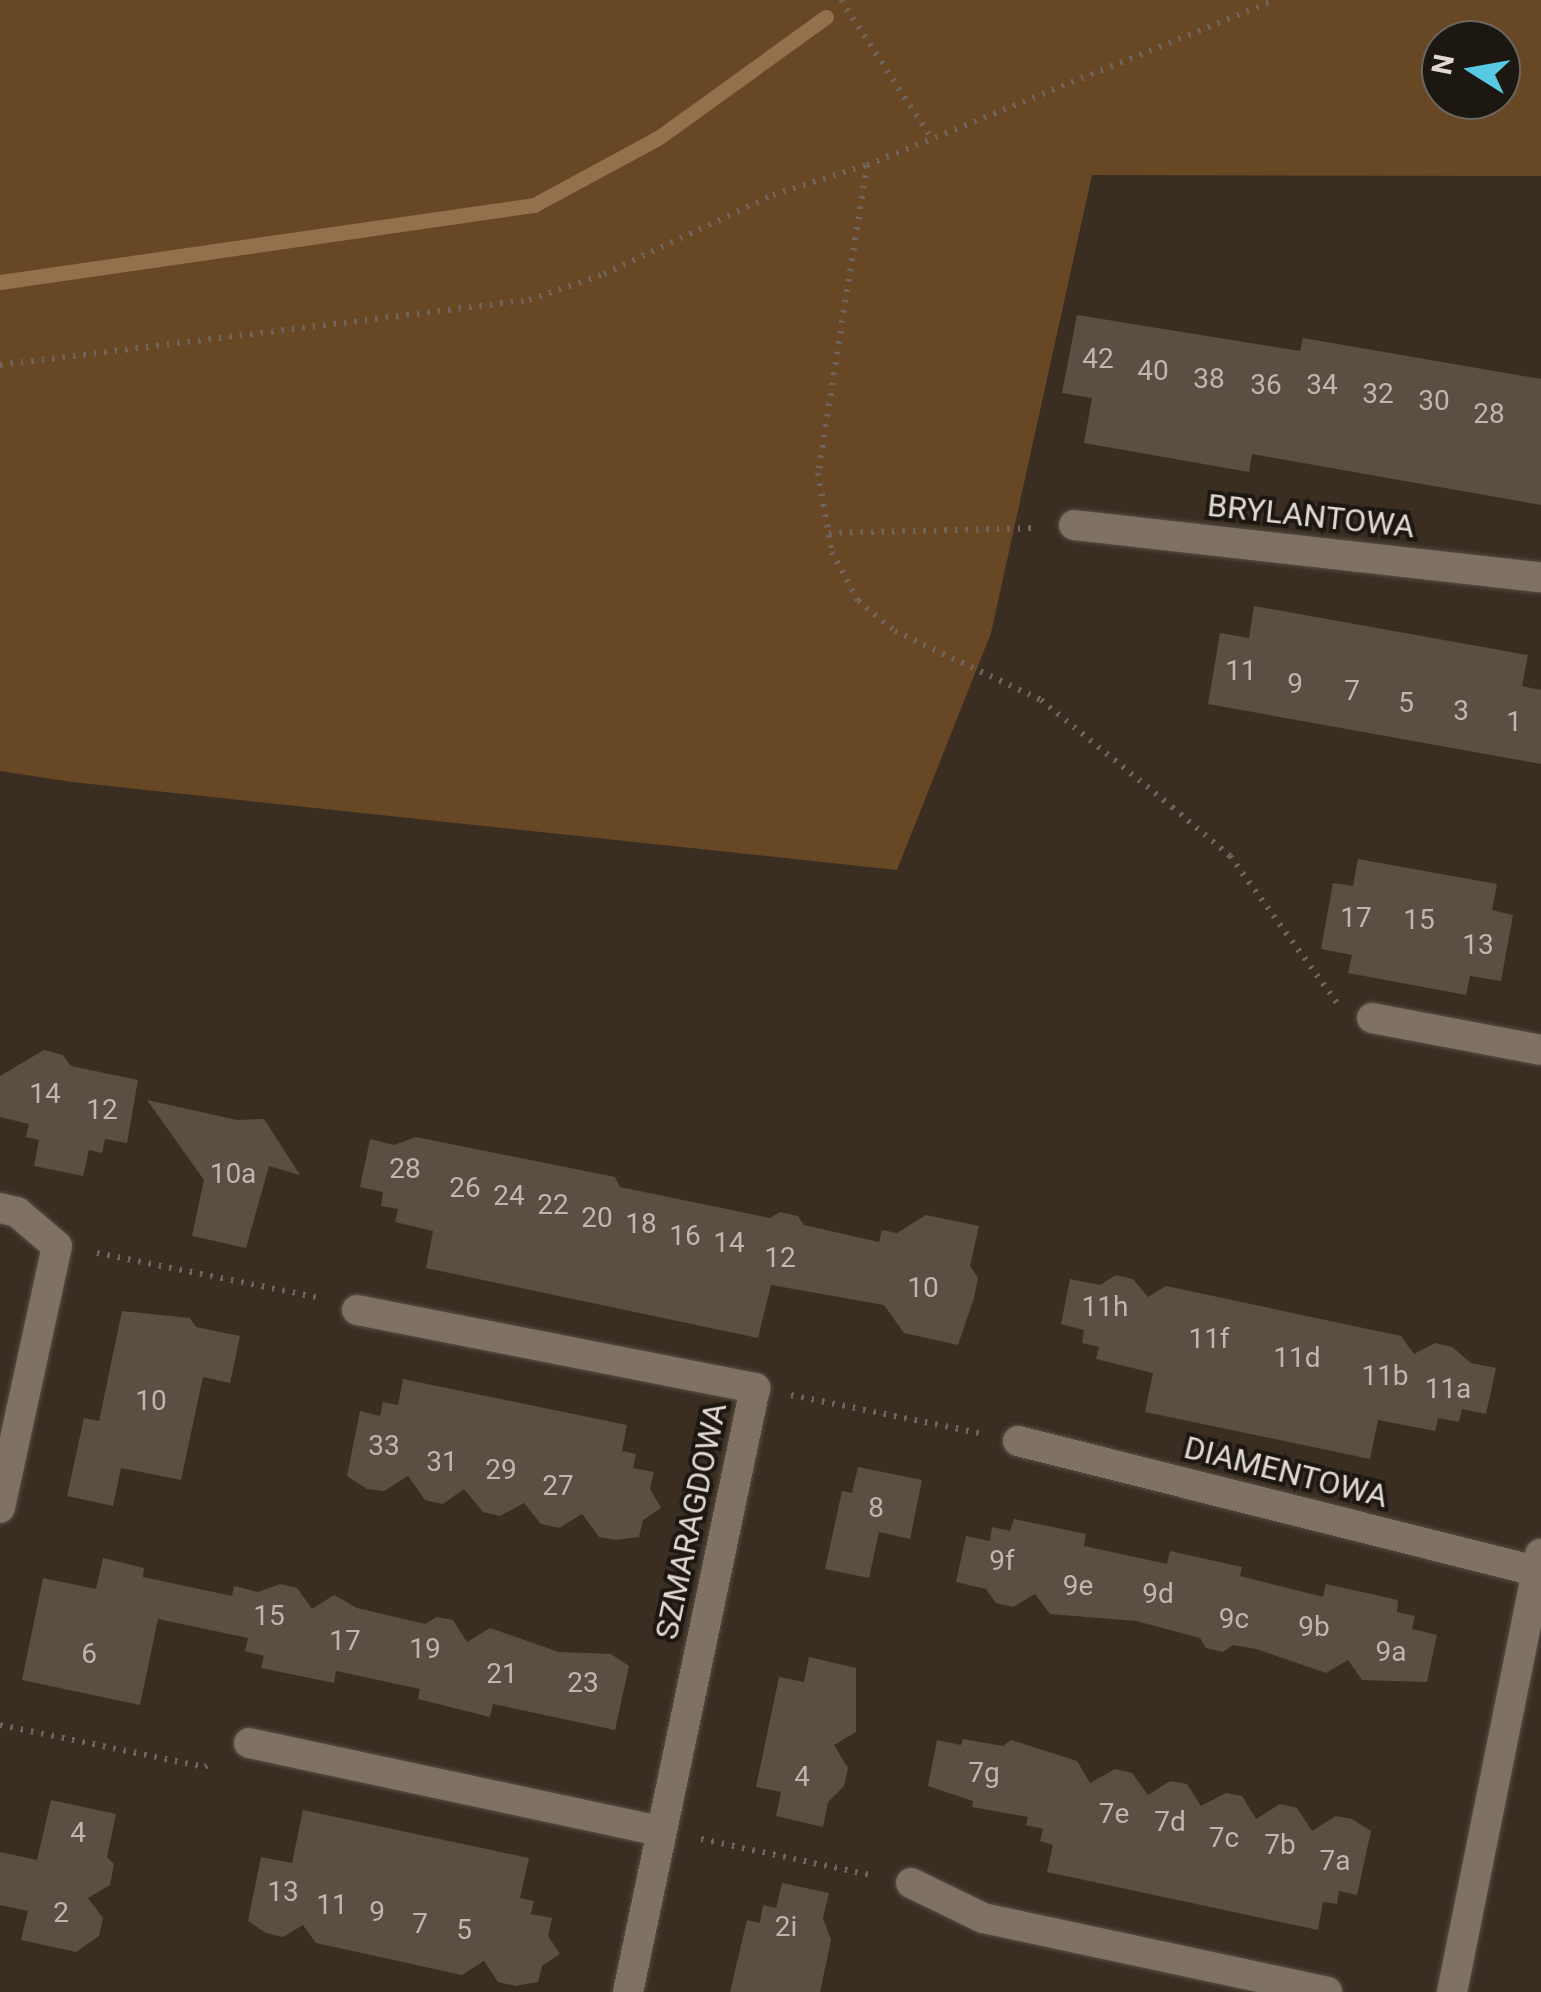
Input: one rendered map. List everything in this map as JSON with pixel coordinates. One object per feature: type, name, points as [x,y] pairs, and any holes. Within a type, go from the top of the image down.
[{"type":"street","name":"BRYLANTOWA","points":[[1074,525],[1541,577]]},
{"type":"street","points":[[1372,1018],[1541,1050]]},
{"type":"street","points":[[0,1208],[17,1212],[56,1246],[0,1508]]},
{"type":"street","name":"SZMARAGDOWA","points":[[357,1310],[755,1388],[628,1992]]},
{"type":"street","name":"DIAMENTOWA","points":[[1018,1441],[1539,1561],[1452,1992]]},
{"type":"street","points":[[249,1744],[660,1831]]},
{"type":"street","points":[[911,1883],[983,1918],[1327,1992]]},
{"type":"path","points":[[841,0],[932,139]]},
{"type":"path","points":[[0,365],[529,300],[604,274],[773,195],[867,165],[1275,0]]},
{"type":"path","points":[[867,165],[818,473],[830,533],[858,601],[895,631],[1056,712],[1230,856],[1336,1003],[1372,1018]]},
{"type":"path","points":[[830,533],[920,536],[1074,525]]},
{"type":"path","points":[[56,1246],[289,1287],[357,1310]]},
{"type":"path","points":[[755,1388],[1018,1441]]},
{"type":"path","points":[[0,1725],[204,1766],[249,1744]]},
{"type":"path","points":[[660,1831],[911,1883]]},
{"type":"shaded area","points":[[0,0],[1541,0],[1541,176],[1092,175],[991,633],[897,870],[72,782],[0,771]]},
{"type":"building","points":[[1077,315],[1300,351],[1303,338],[1541,379],[1541,505],[1252,454],[1249,472],[1084,443],[1092,398],[1062,393]]},
{"type":"building","points":[[1254,606],[1528,655],[1522,686],[1541,690],[1541,764],[1208,704],[1220,633],[1249,638]]},
{"type":"building","points":[[1358,859],[1497,884],[1492,910],[1513,915],[1501,981],[1470,976],[1466,995],[1348,973],[1352,955],[1321,949],[1333,883],[1353,886]]},
{"type":"building","points":[[44,1050],[63,1055],[71,1066],[138,1080],[127,1143],[105,1139],[102,1153],[89,1150],[83,1176],[34,1166],[39,1140],[26,1137],[29,1124],[0,1117],[0,1076]]},
{"type":"building","points":[[147,1100],[237,1120],[264,1119],[300,1175],[269,1166],[246,1248],[192,1236],[204,1180]]},
{"type":"building","points":[[416,1137],[615,1177],[620,1187],[770,1218],[780,1212],[798,1216],[804,1225],[879,1242],[882,1230],[897,1233],[926,1215],[979,1226],[970,1266],[978,1278],[974,1298],[958,1345],[904,1333],[884,1305],[771,1285],[758,1338],[426,1268],[433,1231],[395,1222],[398,1209],[381,1206],[383,1192],[360,1187],[370,1139],[394,1145]]},
{"type":"building","points":[[1116,1275],[1133,1279],[1148,1297],[1166,1286],[1401,1336],[1414,1354],[1435,1343],[1452,1347],[1471,1363],[1496,1368],[1486,1414],[1462,1409],[1459,1422],[1438,1418],[1435,1431],[1378,1420],[1370,1459],[1145,1412],[1153,1373],[1096,1359],[1099,1347],[1082,1343],[1084,1330],[1061,1324],[1070,1279],[1100,1285]]},
{"type":"building","points":[[122,1311],[190,1318],[196,1327],[240,1336],[230,1383],[203,1377],[181,1480],[121,1468],[113,1506],[67,1496],[84,1418],[99,1421]]},
{"type":"building","points":[[403,1379],[627,1425],[622,1451],[636,1454],[633,1468],[654,1472],[650,1489],[661,1508],[643,1520],[639,1537],[616,1540],[599,1537],[582,1514],[559,1528],[541,1524],[524,1503],[500,1516],[483,1512],[464,1489],[443,1504],[425,1500],[408,1476],[384,1491],[367,1489],[347,1476],[360,1411],[380,1416],[383,1402],[398,1405]]},
{"type":"building","points":[[858,1467],[922,1480],[910,1539],[879,1532],[869,1578],[825,1569],[842,1491],[852,1493]]},
{"type":"building","points":[[1014,1519],[1086,1534],[1084,1546],[1167,1564],[1170,1551],[1242,1567],[1240,1576],[1323,1597],[1326,1584],[1398,1600],[1397,1612],[1415,1616],[1412,1629],[1437,1635],[1427,1682],[1362,1680],[1348,1660],[1326,1673],[1256,1649],[1233,1645],[1223,1652],[1206,1648],[1200,1638],[1136,1621],[1050,1614],[1035,1594],[1013,1607],[996,1603],[986,1589],[956,1582],[966,1536],[990,1541],[992,1527],[1010,1531]]},
{"type":"building","points":[[103,1558],[144,1568],[143,1577],[232,1596],[234,1586],[258,1592],[280,1584],[297,1588],[312,1609],[334,1595],[357,1608],[425,1624],[437,1617],[453,1620],[467,1642],[490,1628],[559,1652],[611,1654],[629,1666],[615,1730],[493,1704],[490,1717],[418,1699],[420,1689],[336,1671],[334,1683],[261,1668],[264,1656],[245,1651],[248,1638],[158,1619],[140,1705],[22,1680],[43,1578],[96,1589]]},
{"type":"building","points":[[809,1657],[856,1668],[856,1732],[834,1745],[848,1768],[844,1786],[828,1802],[823,1827],[776,1816],[781,1792],[756,1787],[779,1677],[804,1682]]},
{"type":"building","points":[[963,1739],[1003,1746],[1011,1740],[1077,1761],[1090,1783],[1115,1769],[1132,1773],[1148,1795],[1170,1781],[1187,1784],[1201,1806],[1226,1793],[1242,1796],[1256,1819],[1280,1804],[1297,1808],[1312,1831],[1336,1816],[1352,1819],[1371,1831],[1357,1895],[1339,1891],[1337,1904],[1323,1902],[1318,1930],[1047,1872],[1053,1845],[1040,1841],[1043,1829],[1026,1825],[1028,1817],[972,1807],[973,1801],[928,1786],[937,1740],[961,1745]]},
{"type":"building","points":[[51,1800],[116,1814],[107,1857],[114,1864],[110,1885],[88,1898],[103,1918],[99,1936],[76,1952],[21,1940],[28,1911],[0,1905],[0,1852],[37,1860]]},
{"type":"building","points":[[303,1810],[529,1858],[520,1898],[534,1901],[531,1914],[552,1918],[548,1936],[560,1954],[542,1966],[538,1982],[515,1986],[498,1982],[484,1961],[462,1975],[316,1943],[303,1925],[283,1937],[266,1933],[248,1921],[261,1857],[292,1863]]},
{"type":"building","points":[[782,1883],[829,1893],[823,1918],[831,1940],[820,1992],[730,1992],[747,1920],[760,1923],[763,1905],[776,1908]]},
{"type":"waterway","points":[[0,282],[534,205],[658,138],[826,17]]}]
